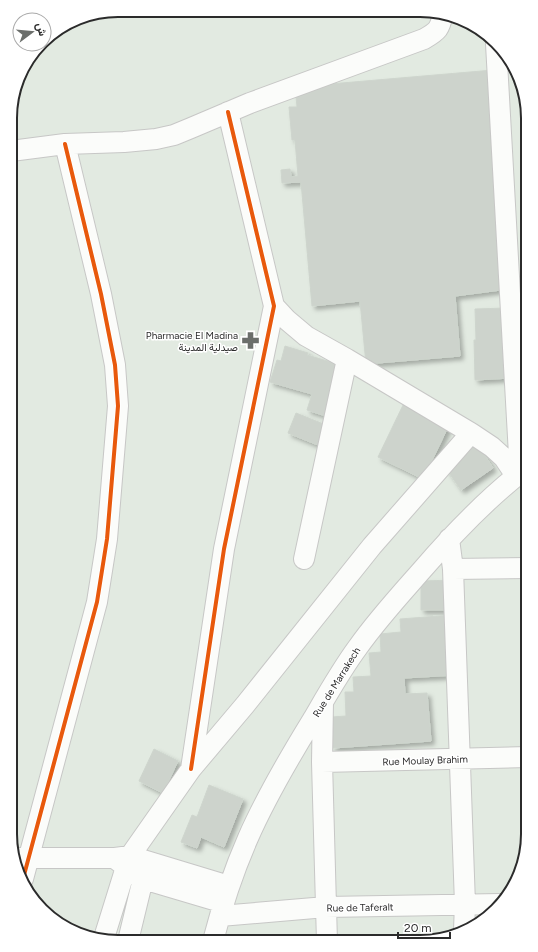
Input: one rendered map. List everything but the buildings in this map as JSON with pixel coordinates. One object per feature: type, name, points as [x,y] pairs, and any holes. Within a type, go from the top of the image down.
[{"type":"street","points":[[17,150],[65,144],[124,142],[156,139],[174,134],[266,96],[424,39],[436,32],[442,19]]},
{"type":"street","points":[[496,52],[521,456]]},
{"type":"street","points":[[191,769],[224,549],[274,306],[228,112]]},
{"type":"street","points":[[22,868],[22,858],[97,602],[107,539],[118,406],[115,365],[101,294],[65,144]]},
{"type":"street","points":[[274,306],[287,320],[306,336],[471,433],[492,447],[521,471]]},
{"type":"street","points":[[304,559],[347,359]]},
{"type":"street","points":[[105,934],[124,861],[191,769],[245,705],[372,546],[471,433]]},
{"type":"street","name":"Rue de Marrakech","points":[[215,935],[224,902],[248,838],[270,792],[339,674],[358,646],[379,620],[449,539],[480,508],[521,473]]},
{"type":"street","points":[[449,539],[453,569],[465,904],[464,925]]},
{"type":"street","points":[[453,569],[521,568]]},
{"type":"street","points":[[323,702],[322,762],[326,935]]},
{"type":"street","name":"Rue Moulay Brahim","points":[[322,762],[521,757]]},
{"type":"street","points":[[22,858],[124,861],[224,902]]},
{"type":"street","points":[[124,861],[143,879],[224,902]]},
{"type":"street","points":[[129,935],[143,879]]},
{"type":"street","name":"Rue de Taferalt","points":[[224,902],[326,908],[492,904]]},
{"type":"shaded area","points":[[519,101],[521,118],[521,129]]},
{"type":"cycle path","points":[[191,769],[224,549],[274,306],[228,112]]},
{"type":"cycle path","points":[[25,873],[97,602],[107,539],[118,406],[115,365],[101,294],[65,144]]},
{"type":"place","name":"Pharmacie El Madina صيدلية المدينة","points":[[251,341]]}]
